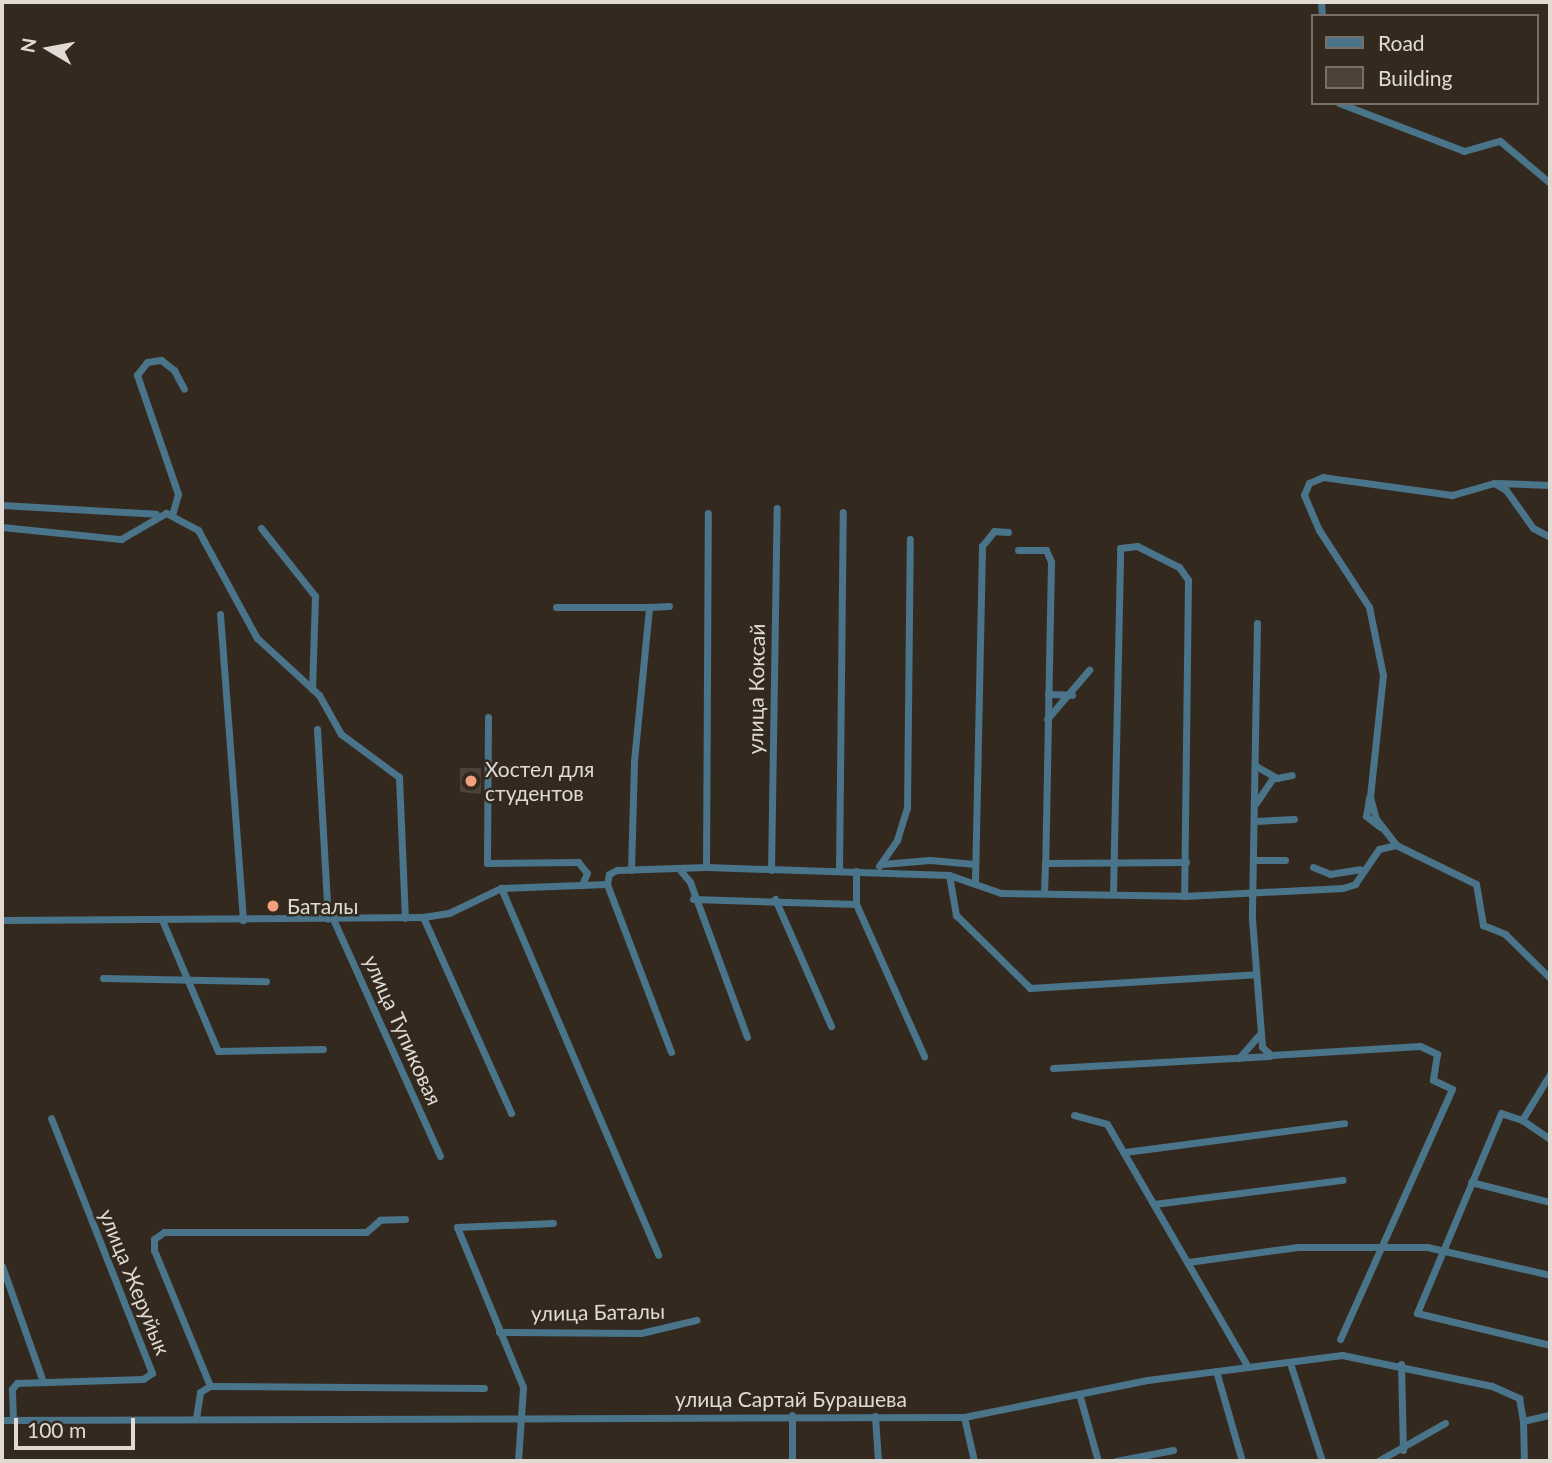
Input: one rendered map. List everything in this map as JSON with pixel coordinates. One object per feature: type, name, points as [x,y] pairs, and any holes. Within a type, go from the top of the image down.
[{"type":"street","points":[[1344,105],[1464,151],[1500,141],[1550,183]]},
{"type":"street","points":[[172,515],[178,494],[136,375],[147,362],[160,360],[174,370],[184,389]]},
{"type":"street","points":[[1550,485],[1494,483],[1452,495],[1323,477],[1306,489],[1305,501],[1319,530],[1369,607],[1384,690],[1370,797],[1380,827],[1396,845],[1476,884],[1483,925],[1505,934],[1550,978]]},
{"type":"street","points":[[1494,483],[1506,490],[1533,528],[1550,537]]},
{"type":"street","points":[[2,505],[172,515],[198,530],[218,558],[257,638],[312,689],[341,734],[400,777],[405,918]]},
{"type":"street","name":"улица Коксай","points":[[771,870],[777,508]]},
{"type":"street","points":[[839,871],[843,512]]},
{"type":"street","points":[[706,867],[708,513]]},
{"type":"street","points":[[2,527],[121,538],[156,514]]},
{"type":"street","points":[[261,528],[315,596],[312,689]]},
{"type":"street","points":[[975,882],[982,546],[994,531],[1008,532]]},
{"type":"street","points":[[876,869],[897,840],[907,808],[910,539]]},
{"type":"street","points":[[1113,893],[1119,548],[1137,546],[1179,567],[1188,580],[1184,896]]},
{"type":"street","points":[[1018,550],[1046,550],[1051,562],[1044,893]]},
{"type":"street","points":[[556,607],[669,606]]},
{"type":"street","points":[[631,870],[634,761],[649,607]]},
{"type":"street","points":[[220,614],[243,920]]},
{"type":"street","points":[[1257,623],[1256,803],[1252,893],[1260,1032],[1262,1047],[1271,1055]]},
{"type":"street","points":[[1047,719],[1072,695],[1088,670]]},
{"type":"street","points":[[1048,694],[1072,695]]},
{"type":"street","points":[[488,717],[487,863],[578,862],[587,873],[582,885]]},
{"type":"street","points":[[317,729],[330,919]]},
{"type":"street","points":[[1256,766],[1274,776],[1292,775]]},
{"type":"street","points":[[1256,803],[1274,776]]},
{"type":"street","points":[[1255,821],[1294,819]]},
{"type":"street","points":[[1313,867],[1330,874],[1360,869],[1383,846],[1396,845]]},
{"type":"street","points":[[671,1052],[607,884],[609,874],[631,870],[706,867],[856,871],[930,860],[975,864]]},
{"type":"street","points":[[1254,860],[1286,860]]},
{"type":"street","points":[[1045,863],[1185,862]]},
{"type":"street","points":[[876,869],[949,875],[1001,893],[1184,896],[1358,887],[1360,869]]},
{"type":"street","points":[[680,870],[694,899],[747,1037]]},
{"type":"street","points":[[856,871],[856,904],[924,1056]]},
{"type":"street","points":[[949,875],[956,915],[1030,988],[1256,974]]},
{"type":"street","points":[[2,920],[423,918],[449,913],[501,888],[607,884]]},
{"type":"street","points":[[501,888],[658,1255]]},
{"type":"street","points":[[694,899],[775,899],[856,904]]},
{"type":"street","points":[[775,899],[831,1026]]},
{"type":"street","points":[[423,918],[510,1113]]},
{"type":"street","name":"улица Тупиковая","points":[[330,919],[440,1156]]},
{"type":"street","points":[[162,920],[185,980],[218,1051],[323,1049]]},
{"type":"street","points":[[103,978],[266,981]]},
{"type":"street","points":[[1239,1058],[1260,1032]]},
{"type":"street","points":[[1053,1068],[1420,1046],[1437,1054],[1433,1080],[1452,1089],[1340,1339]]},
{"type":"street","points":[[1522,1120],[1550,1074]]},
{"type":"street","points":[[1550,1139],[1522,1120],[1501,1113],[1442,1248],[1417,1313],[1550,1345]]},
{"type":"street","points":[[1074,1115],[1107,1124],[1248,1367]]},
{"type":"street","name":"улица Жеруйык","points":[[13,1420],[15,1384],[144,1379],[152,1374],[51,1118]]},
{"type":"street","points":[[1125,1152],[1344,1123]]},
{"type":"street","points":[[1154,1204],[1342,1180]]},
{"type":"street","points":[[1471,1182],[1550,1202]]},
{"type":"street","points":[[210,1386],[154,1250],[159,1235],[366,1232],[380,1220],[405,1219]]},
{"type":"street","points":[[518,1461],[523,1387],[457,1227],[553,1223]]},
{"type":"street","points":[[1188,1262],[1298,1247],[1382,1245],[1442,1248],[1550,1275]]},
{"type":"street","points":[[2,1266],[43,1382]]},
{"type":"street","name":"улица Баталы","points":[[499,1332],[641,1332],[696,1320]]},
{"type":"street","name":"улица Сартай Бурашева","points":[[2,1420],[522,1420],[792,1415],[964,1417],[1216,1371],[1342,1356],[1401,1364],[1515,1395],[1523,1421]]},
{"type":"street","points":[[1290,1363],[1322,1461]]},
{"type":"street","points":[[1401,1364],[1403,1450]]},
{"type":"street","points":[[1216,1371],[1242,1461]]},
{"type":"street","points":[[196,1418],[200,1392],[210,1386],[484,1388]]},
{"type":"street","points":[[1080,1397],[1098,1461]]},
{"type":"street","points":[[792,1415],[792,1461]]},
{"type":"street","points":[[1524,1461],[1523,1421],[1550,1415]]},
{"type":"street","points":[[875,1416],[878,1461]]},
{"type":"street","points":[[964,1417],[974,1461]]},
{"type":"street","points":[[1378,1461],[1403,1450],[1445,1423]]},
{"type":"street","points":[[1116,1461],[1173,1450]]},
{"type":"building","name":"Хостел для студентов","points":[[460,768],[481,768],[481,794],[460,792]]},
{"type":"place","name":"Хостел для студентов","points":[[471,781]]},
{"type":"place","name":"Баталы","points":[[273,906]]}]
